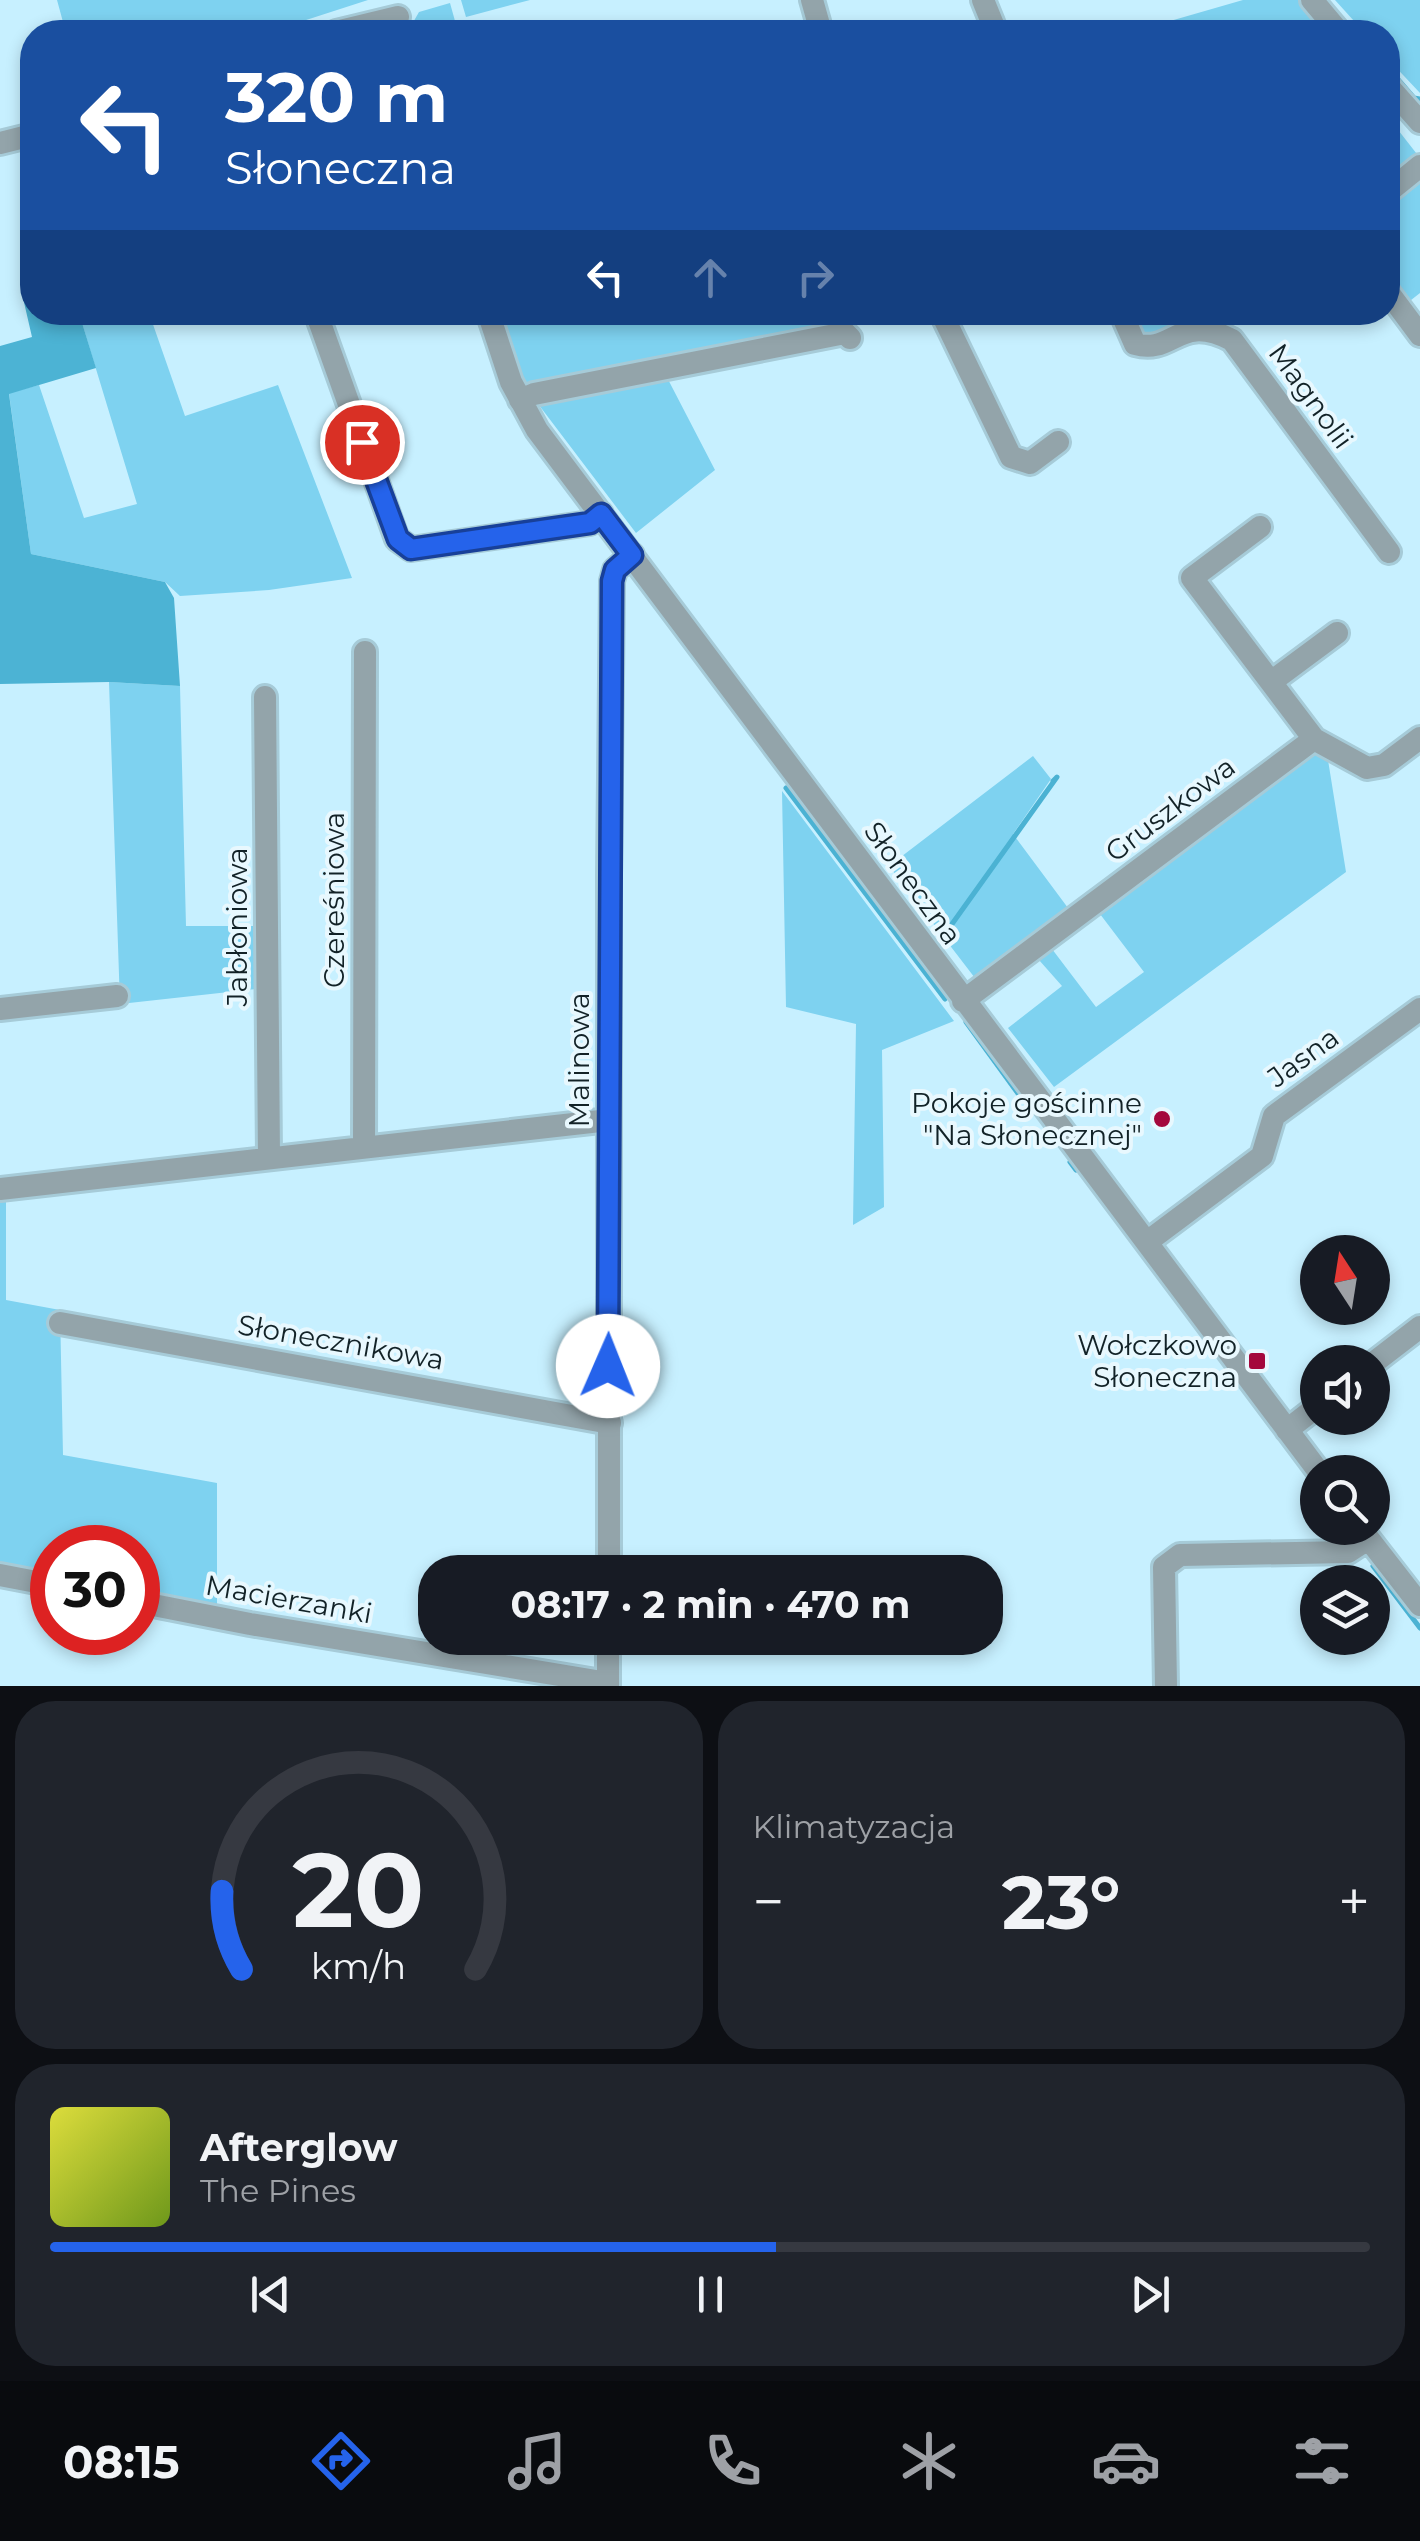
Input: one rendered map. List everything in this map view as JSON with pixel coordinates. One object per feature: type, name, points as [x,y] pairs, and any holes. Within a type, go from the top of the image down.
[{"type":"street","points":[[1312,0],[1329,20]]},
{"type":"street","points":[[1400,100],[1420,122]]},
{"type":"street","points":[[1400,182],[1420,166]]},
{"type":"street","points":[[1400,308],[1420,336]]},
{"type":"street","points":[[321,325],[398,539],[411,549],[590,523],[601,514]]},
{"type":"street","name":"Słoneczna","points":[[493,325],[520,400],[537,430],[1306,1455]]},
{"type":"street","points":[[947,325],[1011,458],[1030,463],[1058,442]]},
{"type":"street","name":"Magnolii","points":[[1127,325],[1136,344],[1148,348],[1192,328],[1213,330],[1232,340],[1389,552]]},
{"type":"street","points":[[520,400],[534,394],[816,338],[845,333],[850,338]]},
{"type":"street","points":[[1260,527],[1192,578],[1314,739],[1367,768],[1384,765],[1420,738]]},
{"type":"street","name":"Malinowa","points":[[609,1555],[612,581],[615,570],[632,555]]},
{"type":"street","points":[[1271,682],[1337,633]]},
{"type":"street","name":"Czereśniowa","points":[[364,1147],[365,652]]},
{"type":"street","name":"Jabłoniowa","points":[[265,697],[269,1157]]},
{"type":"street","name":"Gruszkowa","points":[[963,1001],[1314,739]]},
{"type":"street","points":[[0,1009],[117,996]]},
{"type":"street","name":"Jasna","points":[[1147,1242],[1262,1156],[1274,1116],[1420,1009]]},
{"type":"street","points":[[0,1189],[609,1120]]},
{"type":"street","name":"Słonecznikowa","points":[[60,1323],[610,1423]]},
{"type":"street","points":[[1390,1350],[1420,1327]]},
{"type":"street","points":[[1286,1430],[1300,1420]]},
{"type":"street","points":[[1166,1686],[1164,1567],[1180,1555],[1348,1552],[1354,1545]]},
{"type":"street","points":[[1374,1545],[1417,1594]]},
{"type":"street","points":[[0,1574],[30,1580]]},
{"type":"street","name":"Macierzanki","points":[[160,1606],[608,1685]]},
{"type":"street","points":[[608,1655],[608,1685]]},
{"type":"shaded area","points":[[57,0],[368,0],[306,20],[62,20]]},
{"type":"shaded area","points":[[461,0],[530,0],[466,17]]},
{"type":"shaded area","points":[[1243,0],[1303,0],[1317,20],[1174,20]]},
{"type":"shaded area","points":[[1335,0],[1420,0],[1420,93],[1400,72],[1400,20],[1353,20]]},
{"type":"shaded area","points":[[450,3],[455,20],[414,20],[419,12]]},
{"type":"shaded area","points":[[1400,132],[1420,158],[1420,293],[1406,304],[1400,296]]},
{"type":"shaded area","points":[[29,325],[83,325],[96,368],[9,394],[31,554],[165,582],[174,598],[180,686],[109,682],[0,684],[0,346],[32,337]]},
{"type":"shaded area","points":[[83,325],[153,325],[185,416],[278,385],[352,578],[269,590],[180,596],[165,582],[31,554],[9,393],[39,385],[84,518],[137,504]]},
{"type":"shaded area","points":[[506,325],[849,326],[659,362],[715,470],[636,533],[526,388]]},
{"type":"shaded area","points":[[1135,325],[1174,325],[1149,338],[1138,334]]},
{"type":"shaded area","points":[[109,682],[180,686],[186,926],[255,926],[256,989],[120,1004]]},
{"type":"shaded area","points":[[1311,749],[1328,760],[1346,872],[1054,1087],[1008,1028],[1062,986],[1039,960],[1052,949],[1096,1007],[1144,972],[1100,914]]},
{"type":"shaded area","points":[[1033,756],[1051,779],[1013,834],[1071,912],[978,982],[889,866]]},
{"type":"shaded area","points":[[782,791],[954,1021],[882,1050],[884,1207],[853,1225],[856,1024],[786,1007]]},
{"type":"shaded area","points":[[0,1199],[6,1199],[6,1300],[60,1310],[63,1455],[217,1483],[217,1610],[160,1598],[160,1525],[30,1525],[30,1575],[0,1569]]},
{"type":"waterway","points":[[1400,82],[1414,98],[1420,99]]},
{"type":"waterway","points":[[947,931],[1057,777],[1053,781]]},
{"type":"waterway","points":[[786,788],[945,999]]},
{"type":"waterway","points":[[966,1022],[1022,1099]]},
{"type":"waterway","points":[[1070,1162],[1076,1170]]},
{"type":"waterway","points":[[1390,1588],[1420,1628]]},
{"type":"place","name":"Pokoje gościnne \"Na Słonecznej\"","points":[[1162,1119]]},
{"type":"place","name":"Wołczkowo Słoneczna","points":[[1257,1361]]},
{"type":"route","points":[[362,442],[398,539],[411,549],[590,523],[601,514],[632,555],[615,570],[612,581],[608,1366]]}]
